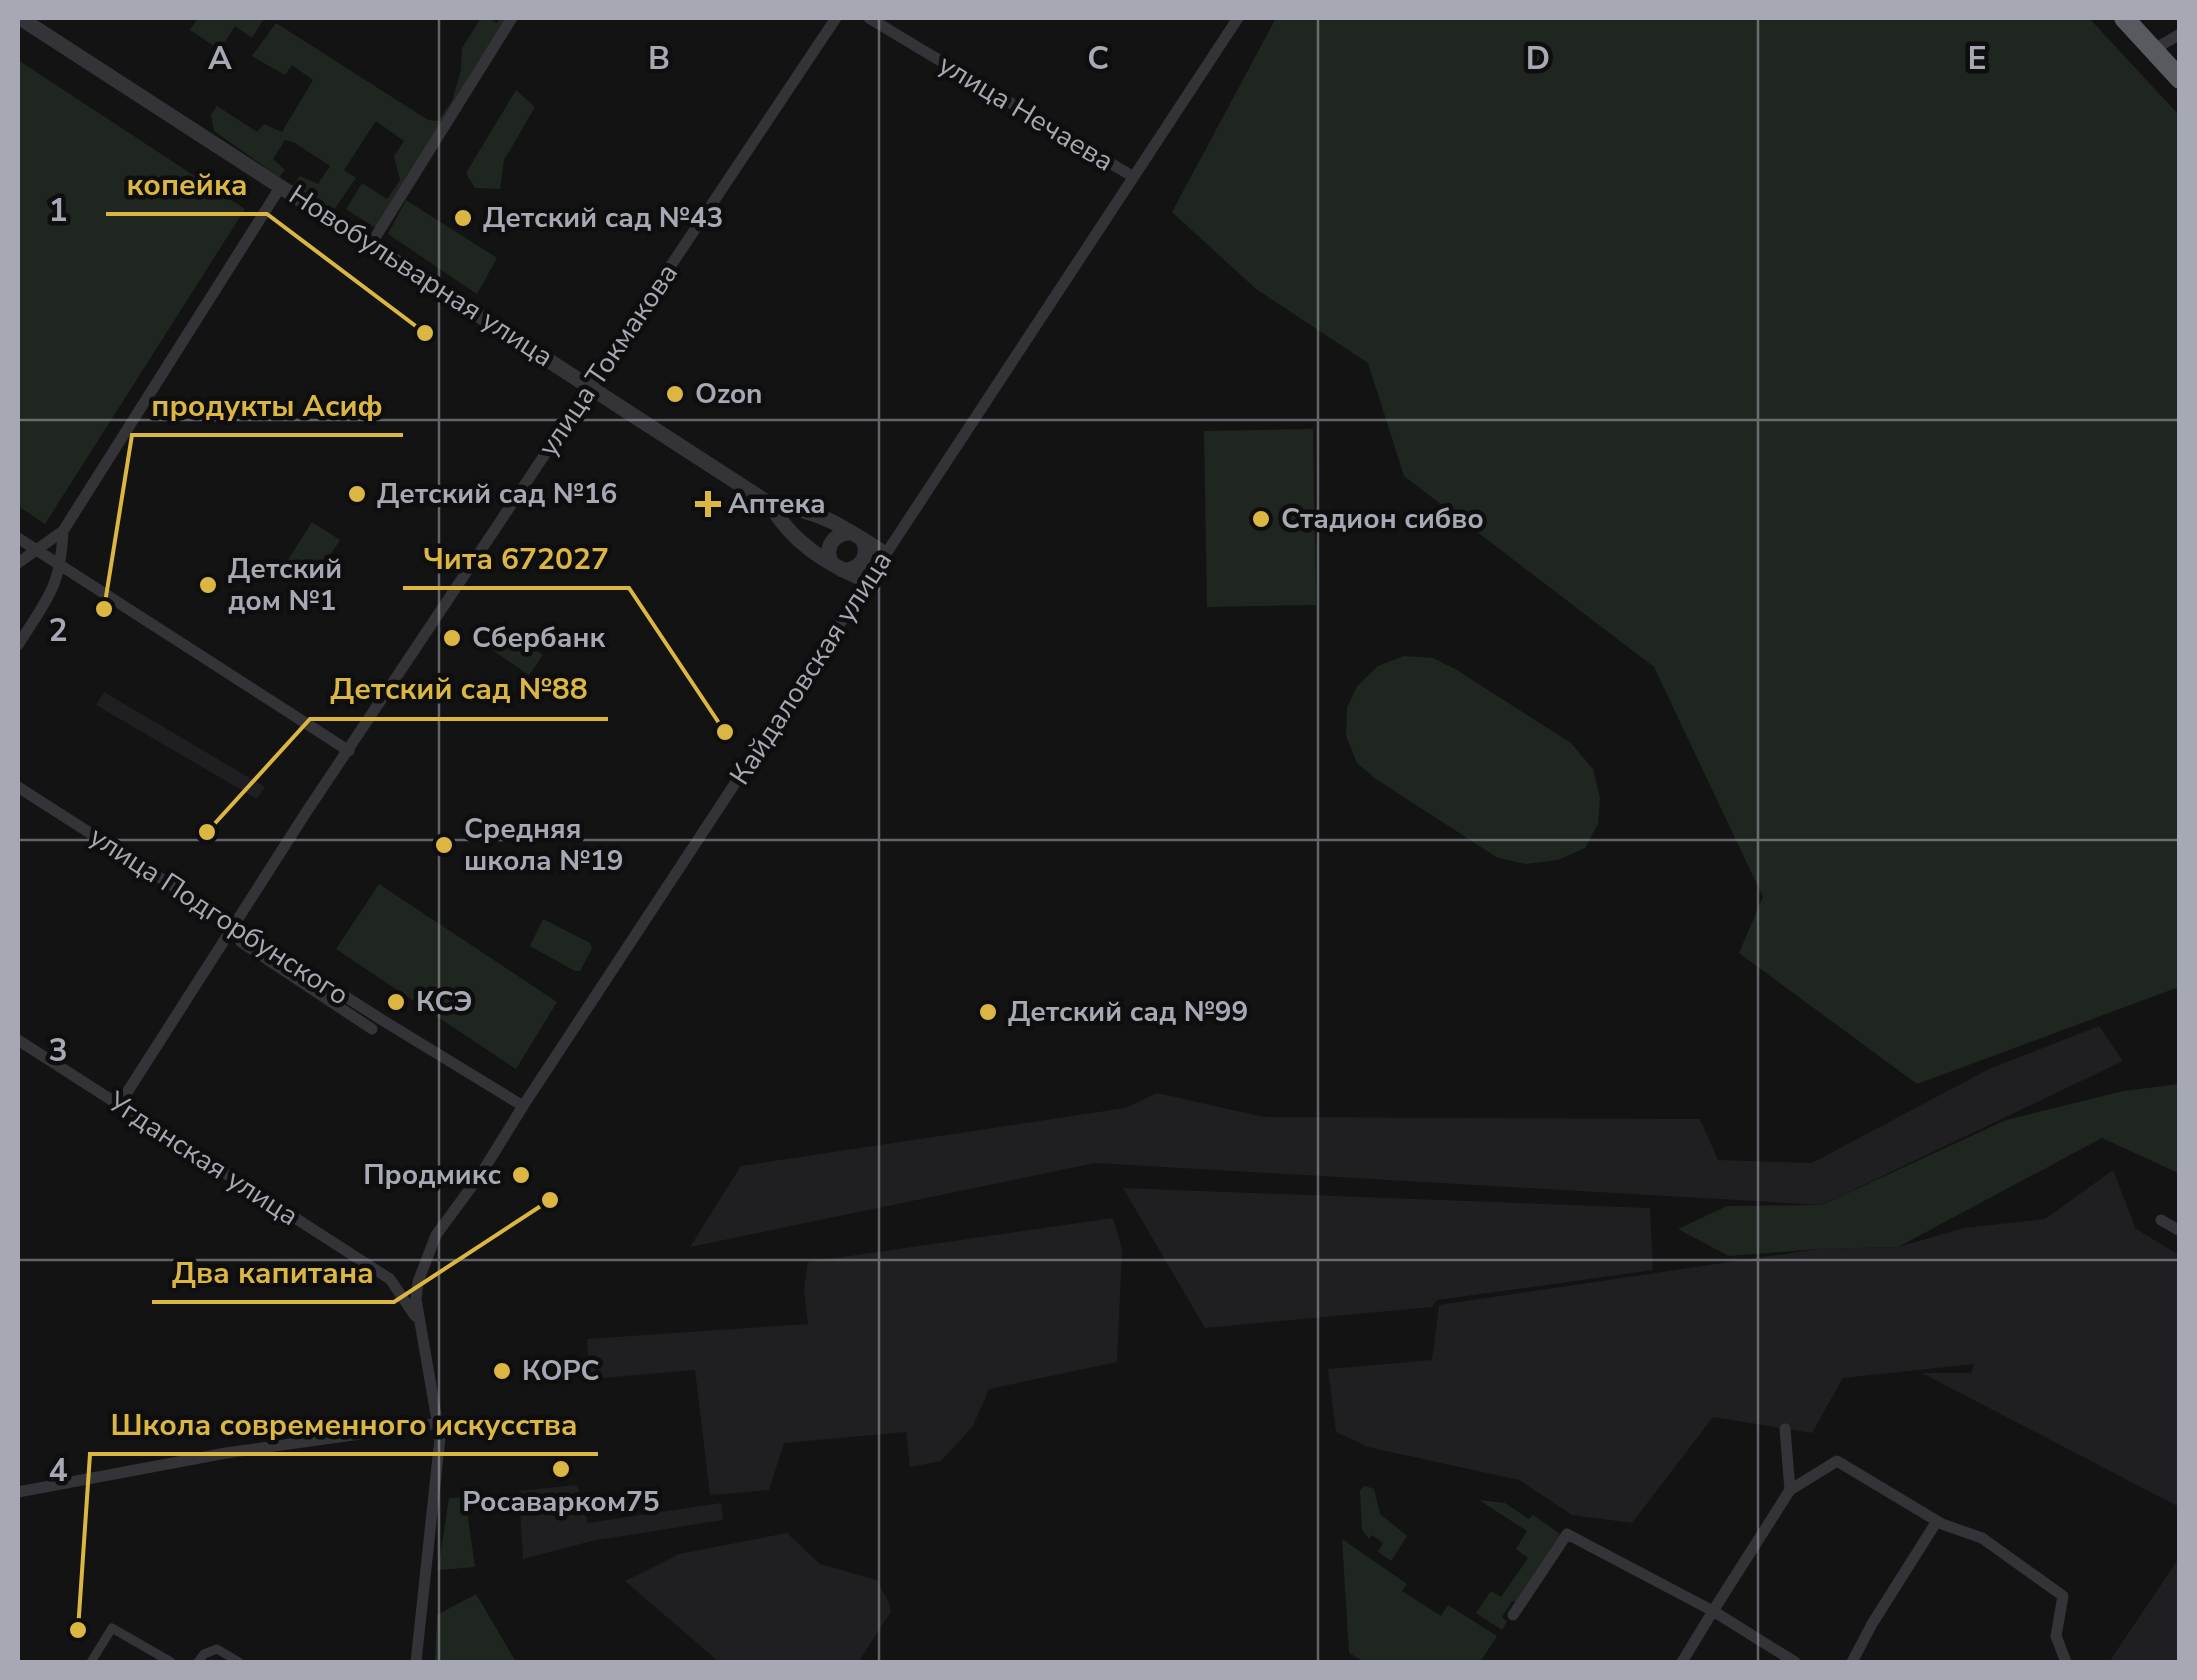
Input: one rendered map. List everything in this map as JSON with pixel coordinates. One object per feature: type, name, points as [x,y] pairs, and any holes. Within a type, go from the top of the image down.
[{"type":"highway","points":[[2124,18],[2180,79]]},
{"type":"street","name":"Новобульварная улица","points":[[20,18],[770,504]]},
{"type":"street","points":[[371,244],[512,18]]},
{"type":"street","name":"улица Токмакова","points":[[119,1106],[234,924],[836,18]]},
{"type":"street","name":"улица Нечаева","points":[[869,18],[1132,176]]},
{"type":"street","name":"Кайдаловская улица","points":[[421,1329],[416,1299],[418,1282],[436,1236],[481,1174],[884,553],[1238,18]]},
{"type":"street","points":[[2153,50],[2180,34]]},
{"type":"street","points":[[18,563],[64,531],[281,186]]},
{"type":"street","points":[[770,504],[804,508],[884,553]]},
{"type":"street","points":[[770,504],[785,530],[837,567],[868,580]]},
{"type":"street","points":[[18,645],[56,586],[62,567],[64,531]]},
{"type":"street","points":[[840,534],[857,536],[865,544],[864,558],[854,568],[837,567],[828,552],[830,545],[840,534]]},
{"type":"street","points":[[18,538],[349,751]]},
{"type":"street","name":"улица Подгорбунского","points":[[18,788],[523,1106]]},
{"type":"street","points":[[234,924],[241,942],[372,1029]]},
{"type":"street","name":"Угданская улица","points":[[18,1040],[390,1279],[408,1302],[421,1329]]},
{"type":"street","points":[[2161,1220],[2180,1231]]},
{"type":"street","points":[[416,1662],[440,1454],[439,1423],[421,1329]]},
{"type":"street","points":[[18,1492],[226,1453],[439,1423]]},
{"type":"street","points":[[1786,1429],[1790,1490]]},
{"type":"street","points":[[1682,1662],[1790,1490],[1838,1462],[1937,1521],[1982,1538],[2063,1596],[2056,1636],[2066,1662]]},
{"type":"street","points":[[1852,1662],[1937,1521]]},
{"type":"street","points":[[1513,1615],[1567,1534],[1713,1611],[1794,1662]]},
{"type":"street","points":[[90,1662],[112,1628],[171,1662]]},
{"type":"street","points":[[198,1662],[204,1654],[217,1649],[239,1662]]},
{"type":"shaded area","points":[[198,18],[263,20],[252,38],[235,26],[223,52],[190,30]]},
{"type":"shaded area","points":[[481,18],[497,23],[501,18],[509,18],[377,229],[346,209],[362,183],[387,199],[400,180],[394,156],[404,141],[376,121],[344,170],[356,178],[333,211],[293,185],[300,176],[318,184],[330,166],[285,140],[273,159],[285,170],[279,177],[214,131],[211,115],[217,106],[257,132],[264,124],[282,132],[313,80],[292,65],[285,75],[252,56],[276,23],[428,120],[438,121],[452,101],[461,70],[462,48]]},
{"type":"shaded area","points":[[1276,18],[2089,18],[2179,115],[2179,987],[1917,1084],[1739,953],[1763,897],[1654,667],[1404,476],[1368,363],[1256,289],[1172,212]]},
{"type":"shaded area","points":[[18,60],[245,209],[45,524],[18,506]]},
{"type":"shaded area","points":[[516,90],[535,107],[504,160],[500,189],[475,188],[466,173]]},
{"type":"shaded area","points":[[406,200],[497,258],[477,294],[388,234]]},
{"type":"shaded area","points":[[1313,429],[1316,605],[1207,607],[1204,431]]},
{"type":"shaded area","points":[[312,522],[340,540],[313,581],[286,563]]},
{"type":"shaded area","points":[[502,627],[543,655],[529,675],[488,647]]},
{"type":"shaded area","points":[[1404,656],[1433,658],[1457,670],[1571,743],[1593,769],[1600,798],[1598,824],[1585,848],[1558,860],[1526,864],[1498,858],[1357,763],[1346,736],[1347,708],[1357,686],[1378,666]]},
{"type":"shaded area","points":[[104,692],[265,787],[257,799],[96,705]]},
{"type":"shaded area","points":[[379,884],[557,1002],[516,1069],[336,949]]},
{"type":"shaded area","points":[[543,919],[590,943],[592,949],[580,971],[530,946]]},
{"type":"shaded area","points":[[2099,1026],[2123,1061],[1822,1205],[1095,1163],[690,1247],[741,1166],[1125,1108],[1157,1093],[1264,1117],[1700,1119],[1718,1160],[1812,1163],[1989,1069]]},
{"type":"shaded area","points":[[2179,1084],[2178,1173],[2102,1138],[1898,1247],[1729,1256],[1678,1229],[1727,1206],[1822,1205],[2006,1120],[2123,1091]]},
{"type":"shaded area","points":[[2113,1170],[2136,1229],[2179,1255],[2179,1507],[1922,1373],[1971,1373],[1974,1364],[1843,1378],[1812,1433],[1713,1417],[1632,1523],[1572,1515],[1519,1480],[1368,1447],[1336,1432],[1328,1369],[1432,1360],[1439,1305],[1818,1249],[1898,1247],[1964,1228],[2045,1219]]},
{"type":"shaded area","points":[[1123,1188],[1650,1208],[1653,1270],[1437,1300],[1432,1307],[1205,1328]]},
{"type":"shaded area","points":[[1113,1218],[1122,1249],[1117,1362],[989,1389],[973,1426],[941,1461],[910,1467],[906,1432],[784,1443],[769,1490],[710,1495],[695,1370],[590,1379],[587,1339],[808,1324],[804,1290],[808,1262]]},
{"type":"shaded area","points":[[577,1485],[588,1523],[721,1503],[723,1520],[592,1541],[523,1559],[519,1491]]},
{"type":"shaded area","points":[[1365,1486],[1374,1489],[1380,1514],[1407,1536],[1391,1561],[1378,1552],[1383,1543],[1372,1535],[1369,1539],[1362,1530],[1360,1490]]},
{"type":"shaded area","points":[[465,1497],[475,1567],[438,1570],[449,1498]]},
{"type":"shaded area","points":[[1479,1500],[1505,1503],[1529,1519],[1533,1515],[1560,1534],[1502,1617],[1507,1622],[1502,1630],[1476,1613],[1491,1591],[1501,1597],[1528,1558],[1516,1549],[1527,1531]]},
{"type":"shaded area","points":[[787,1533],[820,1564],[877,1580],[891,1612],[858,1662],[719,1662],[625,1581],[679,1554]]},
{"type":"shaded area","points":[[1342,1539],[1407,1584],[1402,1591],[1441,1616],[1448,1605],[1497,1636],[1480,1662],[1365,1662],[1349,1653]]},
{"type":"shaded area","points":[[2179,1558],[2179,1662],[2109,1662]]},
{"type":"shaded area","points":[[476,1594],[516,1662],[435,1662],[437,1615]]},
{"type":"place","name":"Детский сад №43","points":[[463,218]]},
{"type":"place","name":"копейка","points":[[425,333]]},
{"type":"place","name":"Ozon","points":[[675,394]]},
{"type":"place","name":"Детский сад №16","points":[[357,494]]},
{"type":"place","name":"Аптека","points":[[708,504]]},
{"type":"place","name":"Стадион сибво","points":[[1261,519]]},
{"type":"place","name":"Детский дом №1","points":[[208,585]]},
{"type":"place","name":"продукты Асиф","points":[[104,609]]},
{"type":"place","name":"Сбербанк","points":[[452,638]]},
{"type":"place","name":"Чита 672027","points":[[725,732]]},
{"type":"place","name":"Детский сад №88","points":[[207,832]]},
{"type":"place","name":"Средняя школа №19","points":[[444,845]]},
{"type":"place","name":"КСЭ","points":[[396,1002]]},
{"type":"place","name":"Детский сад №99","points":[[988,1012]]},
{"type":"place","name":"Продмикс","points":[[521,1175]]},
{"type":"place","name":"Два капитана","points":[[550,1200]]},
{"type":"place","name":"КОРС","points":[[502,1371]]},
{"type":"place","name":"Росаварком75","points":[[561,1469]]},
{"type":"place","name":"Школа современного искусства","points":[[78,1630]]}]
